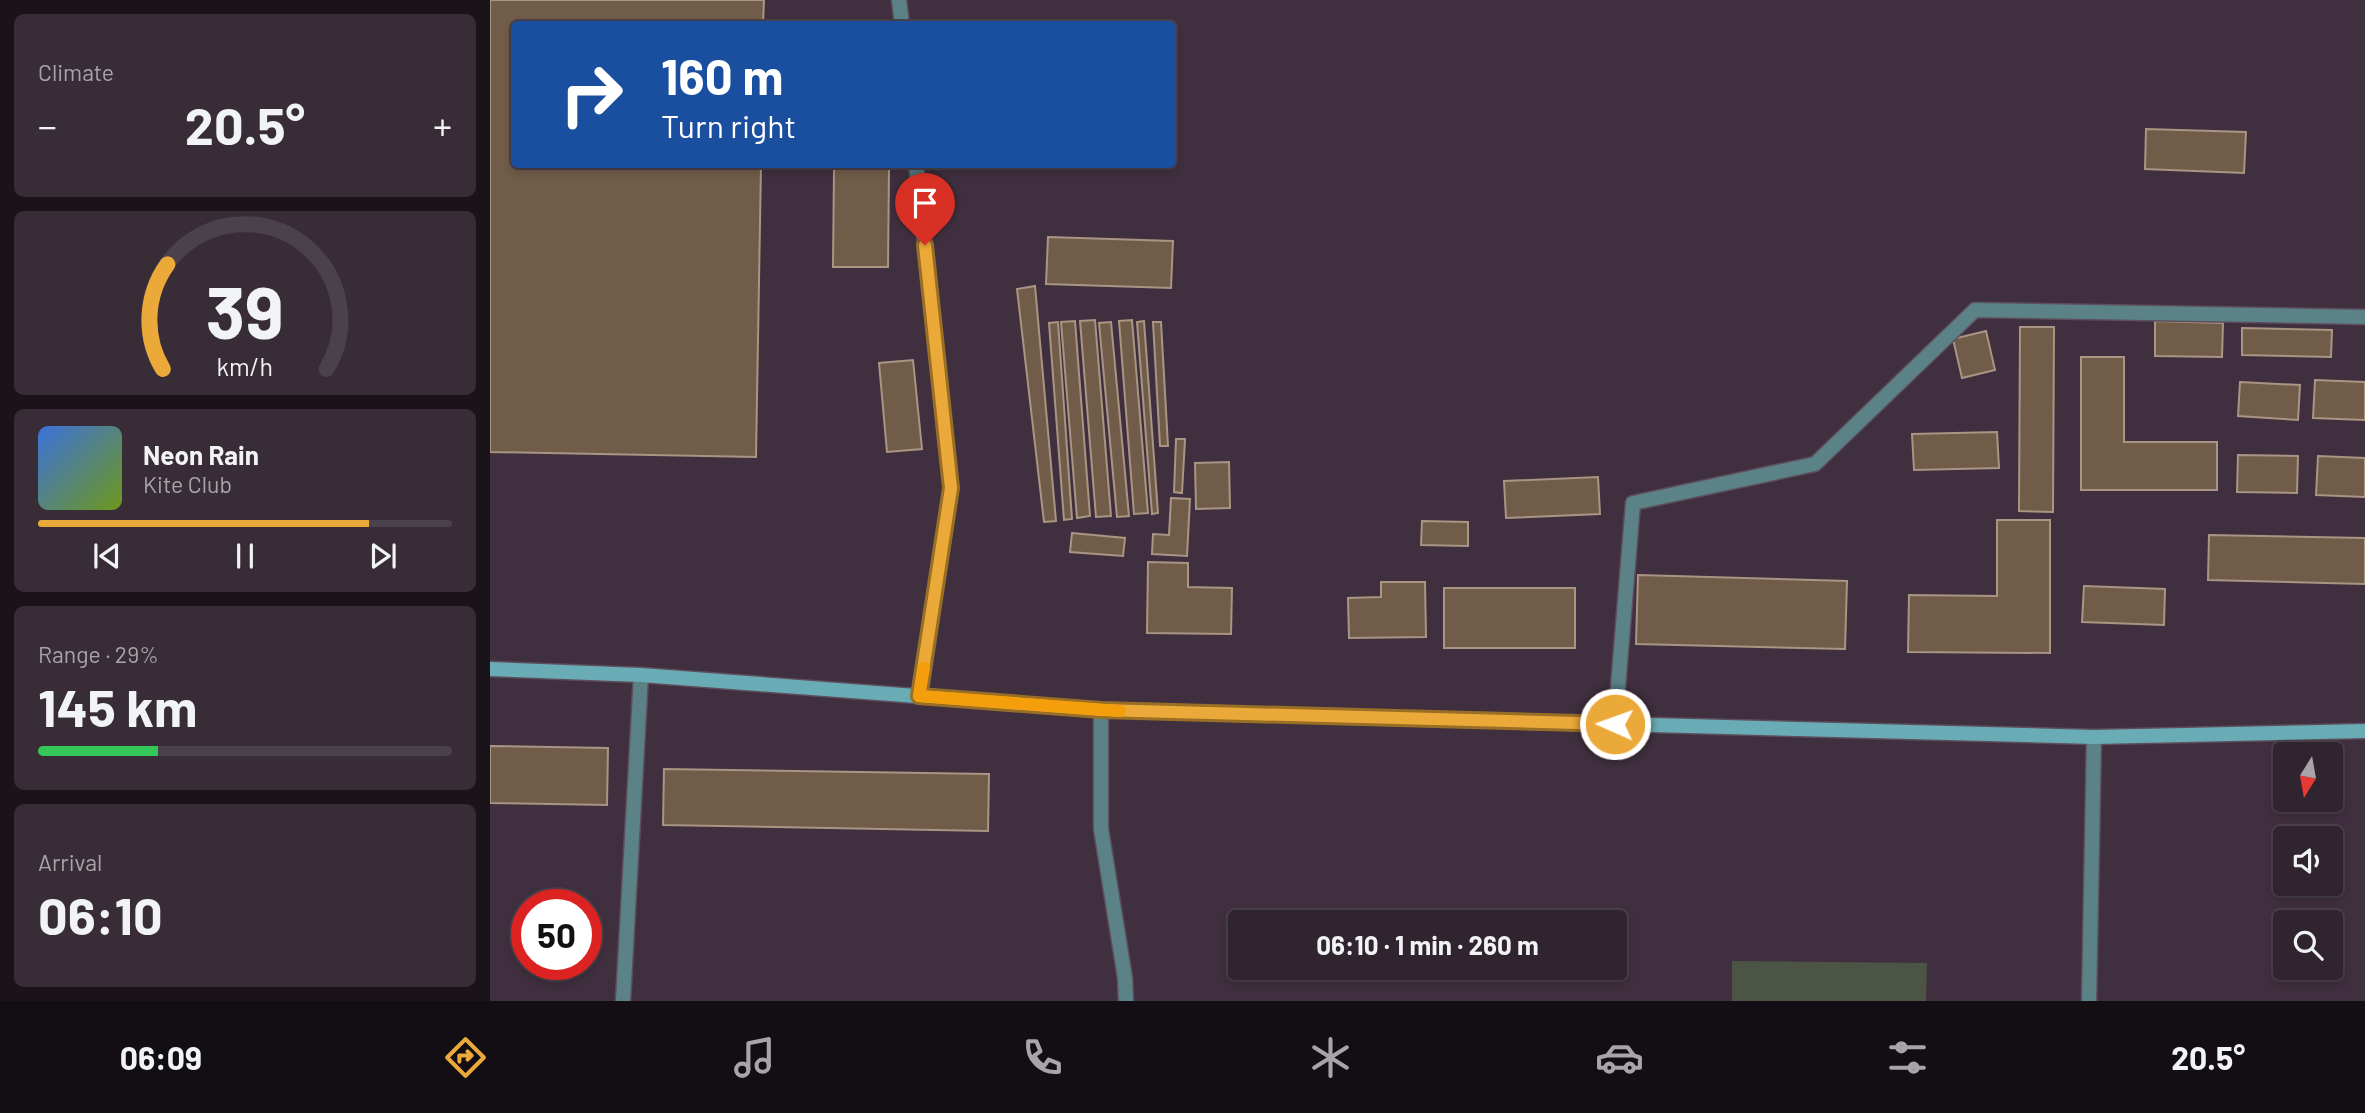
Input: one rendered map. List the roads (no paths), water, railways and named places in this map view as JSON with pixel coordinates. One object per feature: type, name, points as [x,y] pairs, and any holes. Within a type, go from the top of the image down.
[{"type":"main road","points":[[490,669],[641,675],[1101,710],[2094,737],[2365,731]]},
{"type":"street","points":[[899,0],[902,21]]},
{"type":"street","points":[[916,168],[951,488],[919,696]]},
{"type":"street","points":[[1615,724],[1633,503],[1815,464],[1975,310],[2365,317]]},
{"type":"street","points":[[623,1001],[641,675]]},
{"type":"street","points":[[1101,710],[1101,830],[1125,978],[1126,1001]]},
{"type":"street","points":[[2089,1001],[2094,737]]}]
